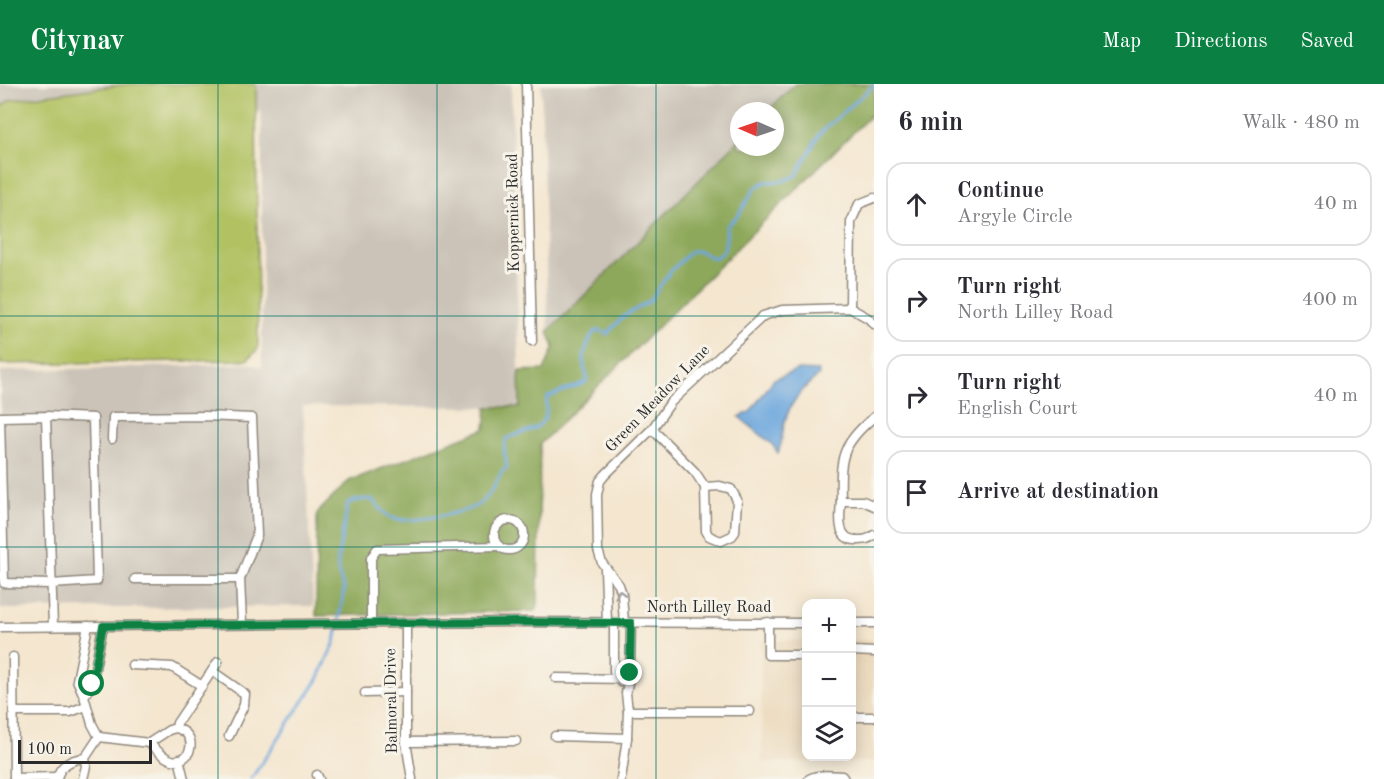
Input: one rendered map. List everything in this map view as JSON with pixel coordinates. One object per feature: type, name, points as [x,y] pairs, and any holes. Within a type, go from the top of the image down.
[{"type":"street","name":"Koppernick Road","points":[[526,84],[532,341]]},
{"type":"street","points":[[874,198],[859,204],[851,222],[850,308],[874,324]]},
{"type":"street","name":"Green Meadow Lane","points":[[619,623],[622,594],[619,585],[605,569],[598,550],[597,488],[604,475],[652,429],[671,402],[763,316],[782,310],[850,308]]},
{"type":"street","points":[[46,416],[53,626]]},
{"type":"street","points":[[46,416],[93,418],[97,581],[51,584],[4,583],[0,417],[46,416]]},
{"type":"street","points":[[112,439],[112,417],[252,418],[257,535],[240,579],[242,624]]},
{"type":"street","points":[[874,417],[853,436],[840,467],[840,526],[843,535],[850,540],[867,540],[874,535]]},
{"type":"street","points":[[652,429],[695,472],[705,487],[706,531],[709,536],[715,540],[727,539],[735,532],[737,525],[735,494],[726,486],[705,487]]},
{"type":"street","points":[[841,501],[863,501],[874,506]]},
{"type":"street","points":[[371,623],[371,558],[377,549],[499,546]]},
{"type":"street","points":[[605,569],[619,623],[628,711],[621,779]]},
{"type":"street","points":[[135,579],[240,579]]},
{"type":"street","points":[[768,622],[768,655],[802,655]]},
{"type":"street","name":"North Lilley Road","points":[[0,627],[331,623],[802,622]]},
{"type":"street","name":"Balmoral Drive","points":[[406,623],[406,742],[412,779]]},
{"type":"street","points":[[619,623],[614,672],[624,679]]},
{"type":"street","points":[[856,623],[874,623]]},
{"type":"street","points":[[88,626],[77,680],[92,724],[99,736]]},
{"type":"street","points":[[84,696],[92,684],[103,626]]},
{"type":"street","points":[[856,651],[874,652]]},
{"type":"street","points":[[13,657],[14,779],[57,778],[61,768],[74,759],[85,758]]},
{"type":"street","points":[[176,728],[177,723],[218,662]]},
{"type":"street","points":[[132,665],[172,667],[202,686]]},
{"type":"street","points":[[212,670],[245,694],[244,705],[229,736]]},
{"type":"street","points":[[556,678],[624,679]]},
{"type":"street","points":[[365,693],[406,692]]},
{"type":"street","points":[[14,712],[70,712],[86,706]]},
{"type":"street","points":[[628,711],[750,711]]},
{"type":"street","points":[[856,717],[874,717]]},
{"type":"street","points":[[99,736],[149,743],[170,760],[179,759],[189,752],[191,741],[188,734],[176,728],[149,743]]},
{"type":"street","points":[[83,779],[85,758],[99,736]]},
{"type":"street","points":[[555,736],[627,738]]},
{"type":"street","points":[[406,742],[516,741]]},
{"type":"street","points":[[179,759],[184,779]]},
{"type":"street","points":[[809,779],[816,776],[842,776],[844,779]]},
{"type":"shaded area","points":[[0,84],[511,84],[520,407],[303,406],[313,606],[0,609],[0,371],[250,364],[262,368],[262,130],[261,111],[0,109]]},
{"type":"shaded area","points":[[541,84],[795,84],[777,102],[730,102],[730,149],[548,332]]},
{"type":"shaded area","points":[[802,640],[802,761],[856,761],[856,640],[874,640],[874,762],[762,762],[761,641]]},
{"type":"green space","points":[[128,84],[256,84],[258,349],[247,360],[0,364],[0,108],[10,100]]},
{"type":"green space","points":[[795,84],[874,84],[874,112],[540,444],[538,604],[536,611],[316,616],[317,513],[349,481],[485,429],[487,407],[520,407],[519,371],[544,370],[554,347],[548,332],[730,149],[730,156],[784,156],[784,102],[777,102]]},
{"type":"water","points":[[797,370],[818,371],[819,375],[802,391],[789,410],[778,453],[772,444],[739,417],[750,412],[774,379]]},
{"type":"waterway","points":[[251,779],[317,681],[335,642],[344,590],[338,571],[338,558],[348,503],[371,499],[392,518],[411,520],[465,510],[482,502],[491,492],[502,471],[507,468],[504,449],[506,439],[538,426],[546,414],[548,397],[586,382],[584,354],[594,332],[600,330],[607,334],[624,316],[650,301],[669,273],[691,251],[700,251],[712,258],[721,253],[725,246],[727,226],[739,214],[755,188],[765,182],[783,181],[796,176],[820,133],[874,85]]},
{"type":"route","points":[[92,684],[103,626],[170,624],[631,623],[630,673]]}]
